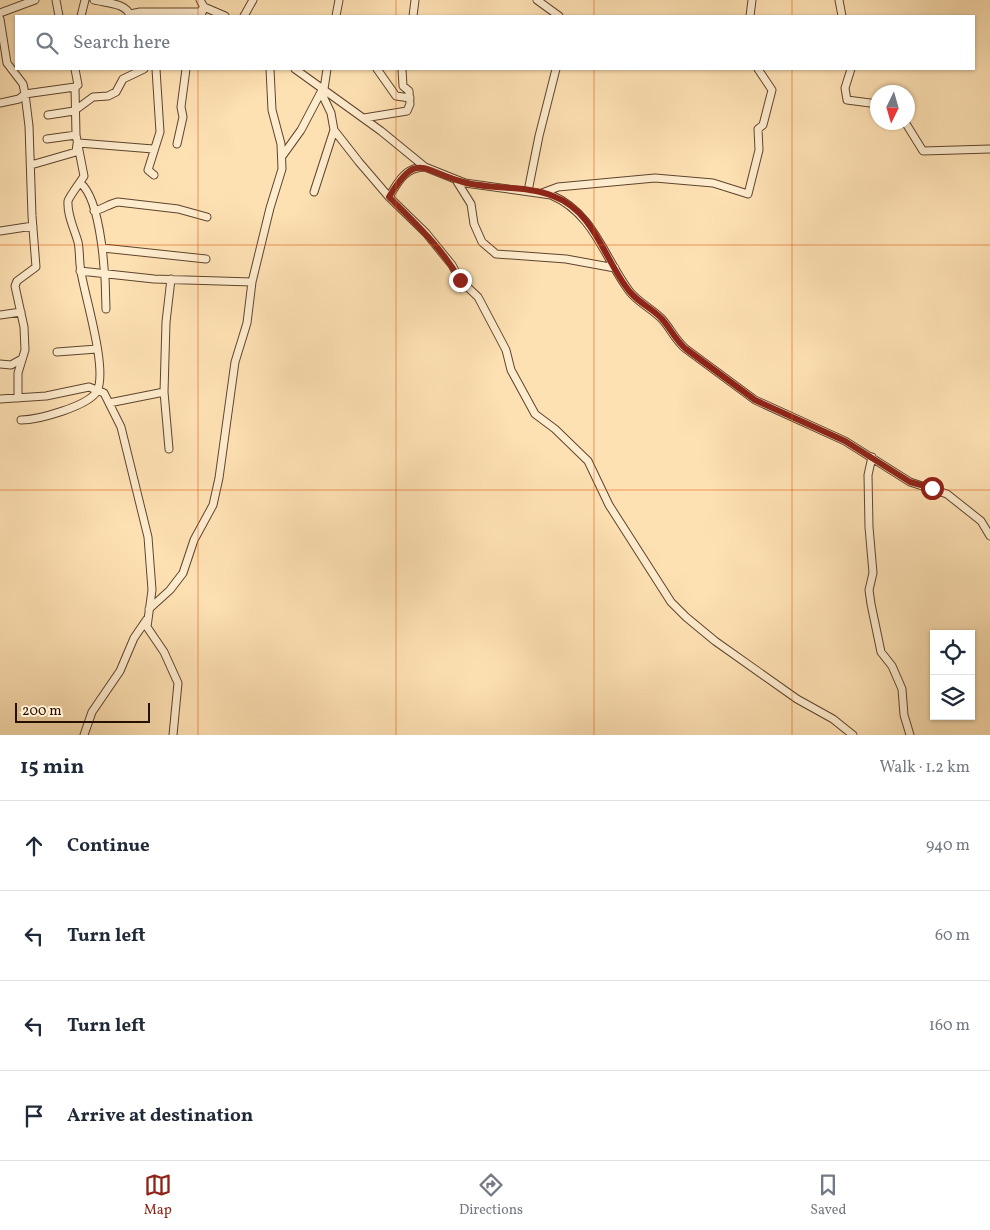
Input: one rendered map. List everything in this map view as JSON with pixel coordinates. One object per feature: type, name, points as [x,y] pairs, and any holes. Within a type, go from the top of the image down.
[{"type":"street","points":[[0,13],[35,0]]},
{"type":"street","points":[[56,0],[59,15]]},
{"type":"street","points":[[81,15],[85,0]]},
{"type":"street","points":[[94,0],[121,5],[130,15],[140,12],[200,12],[202,3],[223,15]]},
{"type":"street","points":[[245,15],[253,0]]},
{"type":"street","points":[[336,15],[339,0]]},
{"type":"street","points":[[413,15],[415,0]]},
{"type":"street","points":[[537,0],[557,15]]},
{"type":"street","points":[[750,15],[752,0]]},
{"type":"street","points":[[839,0],[842,15]]},
{"type":"street","points":[[0,19],[7,63],[23,84],[25,94],[36,266],[14,286],[20,312],[25,355],[11,365],[0,364]]},
{"type":"street","points":[[21,420],[35,420],[58,413],[88,401],[97,391],[100,368],[80,271],[78,242],[70,218],[68,199],[84,176],[74,111],[75,87],[78,85],[75,70]]},
{"type":"street","points":[[48,115],[74,111],[93,97],[108,96],[119,91],[123,79],[142,70]]},
{"type":"street","points":[[154,175],[148,170],[153,149],[160,132],[159,78],[156,70]]},
{"type":"street","points":[[177,144],[183,117],[181,107],[186,70]]},
{"type":"street","points":[[149,609],[170,590],[183,573],[194,540],[213,505],[219,478],[235,362],[248,323],[252,282],[282,169],[283,155],[272,110],[270,70]]},
{"type":"street","points":[[296,70],[323,91],[364,118],[425,167],[456,180],[556,196],[579,213],[592,228],[631,293],[662,318],[677,341],[755,400],[845,441],[910,482],[942,492],[964,506],[981,521],[990,536]]},
{"type":"street","points":[[283,155],[301,130],[323,91],[327,70]]},
{"type":"street","points":[[378,70],[396,96],[410,95]]},
{"type":"street","points":[[364,118],[407,111],[410,95],[403,86],[402,70]]},
{"type":"street","points":[[528,191],[539,136],[556,70]]},
{"type":"street","points":[[542,194],[558,187],[655,178],[713,183],[748,194],[759,150],[758,129],[763,125],[772,90],[759,70]]},
{"type":"street","points":[[851,70],[844,88],[847,100],[870,103]]},
{"type":"street","points":[[0,103],[20,99],[25,94],[75,87]]},
{"type":"street","points":[[314,192],[334,130],[331,113],[323,91]]},
{"type":"street","points":[[334,130],[389,197],[426,233],[452,266],[460,280],[478,297],[506,350],[511,370],[535,414],[555,429],[588,460],[609,505],[671,602],[686,617],[715,640],[798,699],[823,712],[853,735]]},
{"type":"street","points":[[909,130],[923,151],[990,149]]},
{"type":"street","points":[[47,139],[77,140],[153,149]]},
{"type":"street","points":[[31,165],[76,152],[77,140]]},
{"type":"street","points":[[389,197],[402,176],[416,167],[425,167]]},
{"type":"street","points":[[456,180],[471,204],[474,224],[482,242],[496,254],[566,259],[616,268]]},
{"type":"street","points":[[80,183],[83,184],[94,211],[103,248],[106,273],[106,309]]},
{"type":"street","points":[[94,211],[107,208],[111,204],[124,203],[178,209],[207,217]]},
{"type":"street","points":[[0,231],[32,226]]},
{"type":"street","points":[[103,248],[206,259]]},
{"type":"street","points":[[80,271],[106,273],[119,277],[252,282]]},
{"type":"street","points":[[170,449],[164,392],[166,322],[171,279]]},
{"type":"street","points":[[0,314],[20,312]]},
{"type":"street","points":[[58,352],[97,349]]},
{"type":"street","points":[[18,398],[20,360]]},
{"type":"street","points":[[0,399],[46,396],[89,387],[104,393],[121,427],[148,537],[152,590],[147,619],[148,628],[164,652],[178,683],[174,735]]},
{"type":"street","points":[[109,403],[164,392]]},
{"type":"street","points":[[872,457],[868,475],[869,527],[873,572],[869,590],[870,604],[881,652],[892,666],[902,689],[904,715],[910,735]]},
{"type":"street","points":[[84,735],[92,712],[120,671],[134,638],[147,619]]},
{"type":"route","points":[[460,280],[452,266],[426,233],[389,197],[397,181],[416,167],[425,167],[465,183],[556,196],[579,213],[592,228],[631,293],[662,318],[677,341],[686,349],[755,400],[845,441],[910,482],[932,488]]}]
